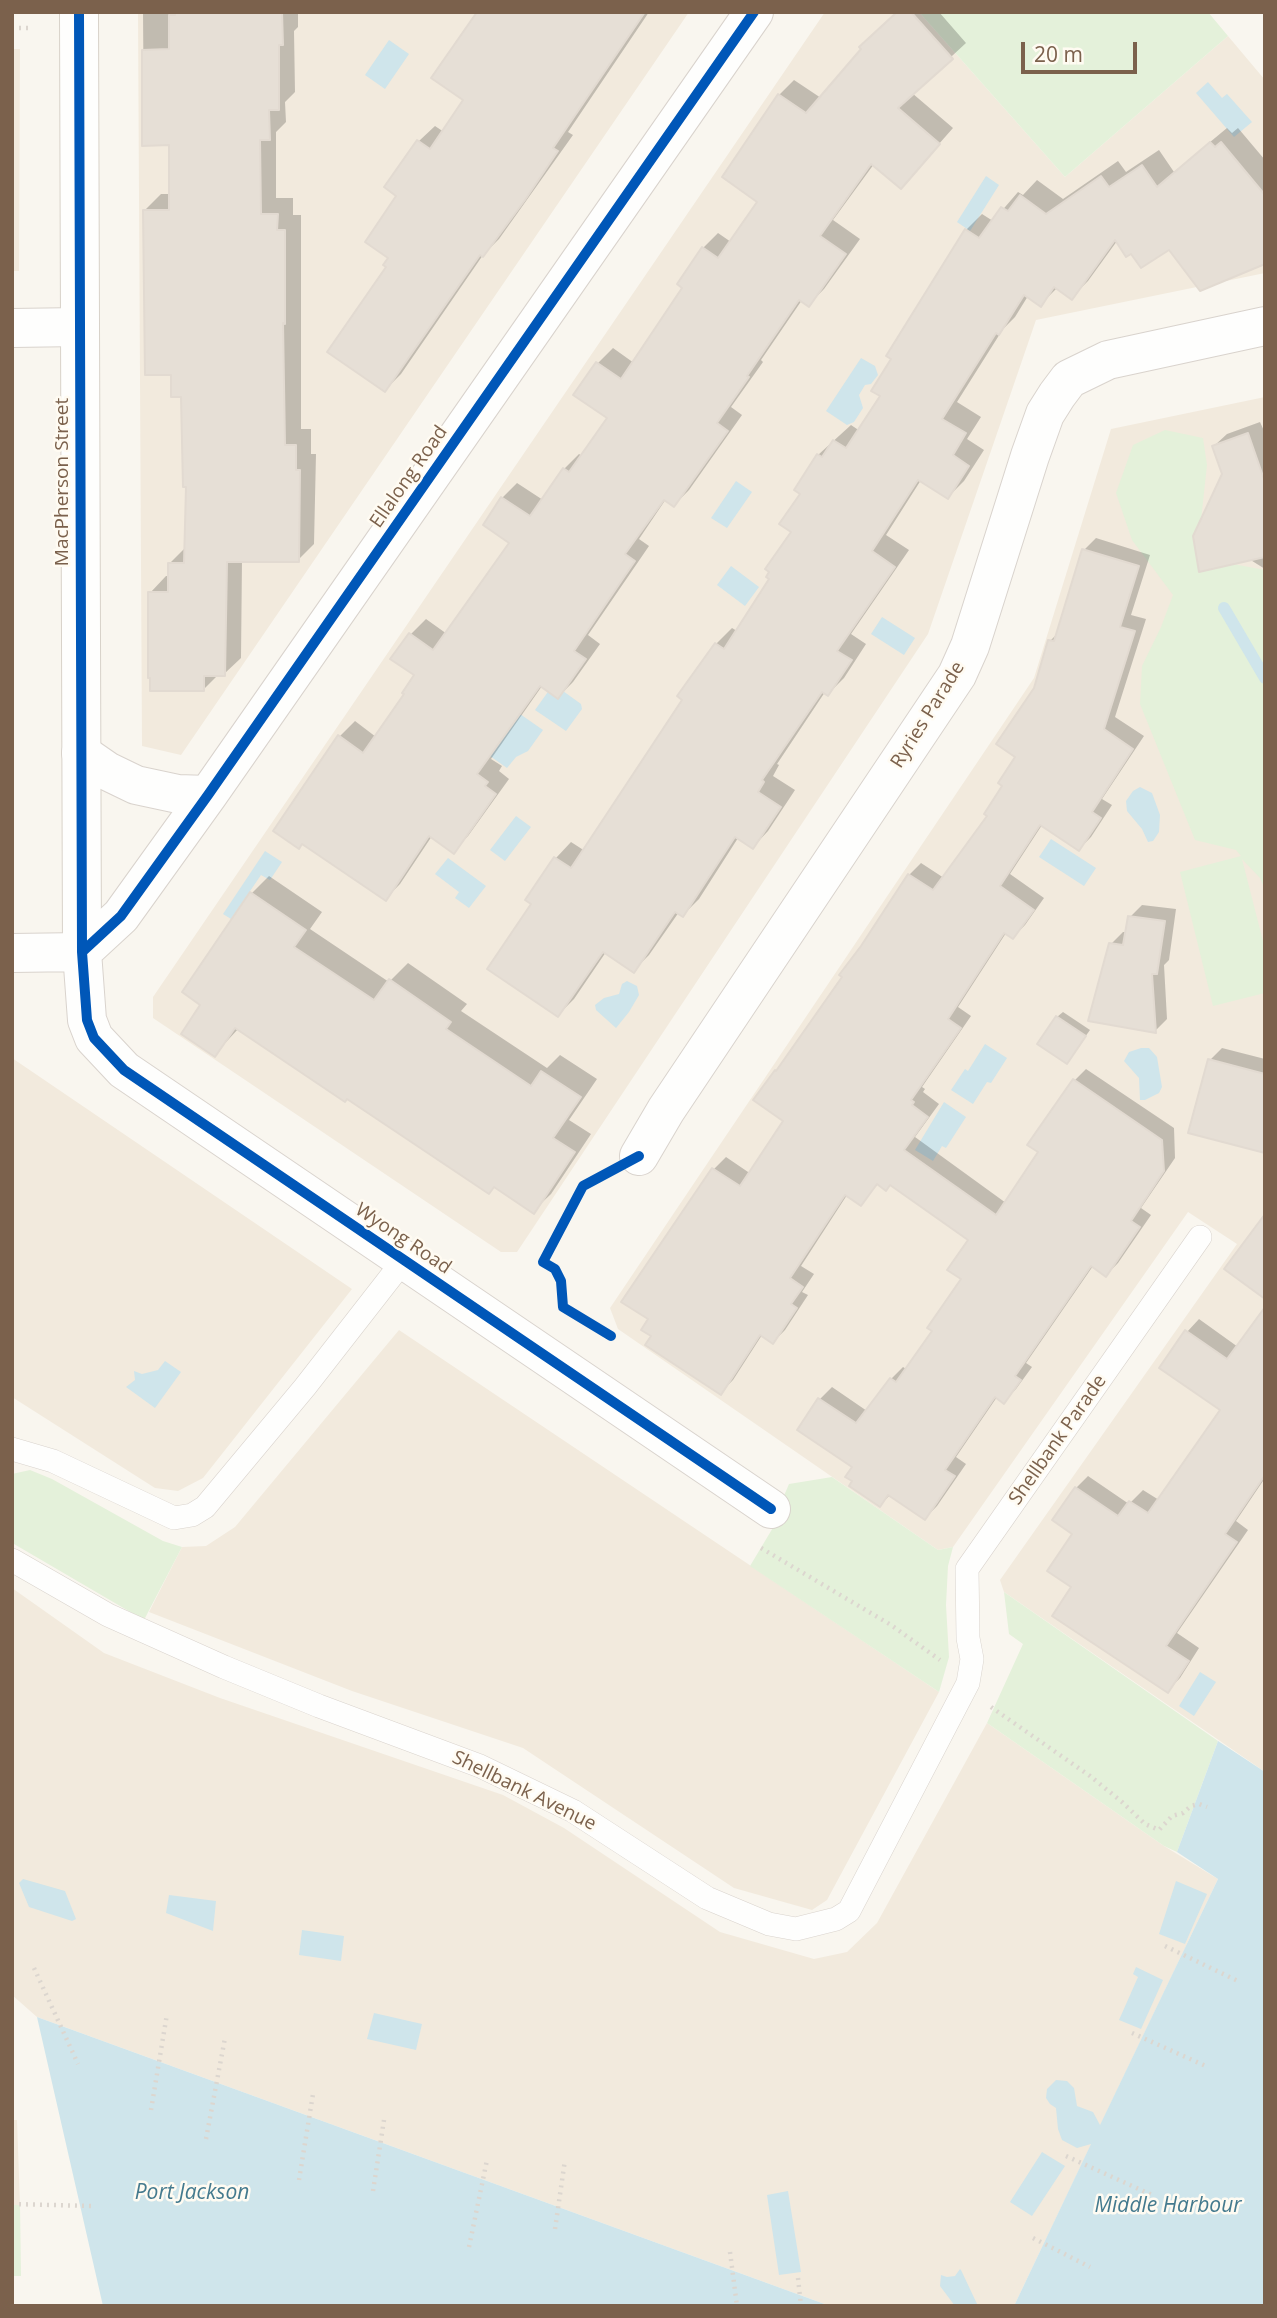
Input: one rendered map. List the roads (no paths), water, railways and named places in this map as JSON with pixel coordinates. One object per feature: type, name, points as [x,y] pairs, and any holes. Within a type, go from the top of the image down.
[{"type":"street","name":"MacPherson Street","points":[[79,12],[82,953]]},
{"type":"street","name":"Ellalong Road","points":[[82,953],[121,916],[208,795],[754,12]]},
{"type":"street","name":"Ryries Parade","points":[[639,1156],[666,1110],[957,674],[970,646],[1045,414],[1069,379],[1108,360],[1265,326]]},
{"type":"street","points":[[12,328],[80,327]]},
{"type":"street","points":[[82,753],[107,771],[136,785],[178,794],[208,795]]},
{"type":"street","points":[[12,953],[82,953]]},
{"type":"street","name":"Wyong Road","points":[[82,953],[87,1020],[94,1038],[124,1070],[771,1509]]},
{"type":"lane","name":"Shellbank Parade","points":[[972,1659],[968,1638],[967,1569],[1200,1237]]},
{"type":"lane","points":[[12,1449],[53,1461],[174,1518],[192,1515],[205,1507],[404,1260]]},
{"type":"lane","name":"Shellbank Avenue","points":[[12,1560],[108,1615],[224,1667],[319,1706],[480,1766],[573,1811],[707,1898],[769,1924],[796,1929],[836,1919],[849,1910],[963,1696],[972,1659]]},
{"type":"water","points":[[389,40],[409,54],[385,89],[365,75]]},
{"type":"water","points":[[1208,82],[1222,98],[1227,94],[1252,122],[1234,137],[1196,93]]},
{"type":"water","points":[[986,176],[999,185],[970,231],[957,222]]},
{"type":"water","points":[[861,358],[875,366],[878,375],[871,384],[865,385],[859,395],[863,408],[854,422],[847,425],[826,411]]},
{"type":"water","points":[[736,481],[752,492],[727,528],[711,518]]},
{"type":"water","points":[[731,566],[759,587],[745,606],[717,585]]},
{"type":"water","points":[[882,617],[915,638],[904,655],[871,634]]},
{"type":"water","points":[[550,689],[563,691],[581,704],[582,709],[566,731],[535,710]]},
{"type":"water","points":[[520,714],[543,730],[528,751],[516,757],[507,768],[490,756]]},
{"type":"water","points":[[1140,787],[1152,793],[1160,815],[1159,832],[1153,841],[1148,842],[1142,829],[1127,811],[1126,801],[1133,791]]},
{"type":"water","points":[[516,816],[531,827],[505,861],[490,850]]},
{"type":"water","points":[[1051,839],[1096,868],[1084,886],[1039,857]]},
{"type":"water","points":[[265,851],[282,862],[270,880],[261,875],[231,919],[223,914]]},
{"type":"water","points":[[448,858],[486,886],[469,908],[455,898],[459,892],[435,874]]},
{"type":"water","points":[[627,981],[637,986],[639,995],[616,1028],[596,1010],[595,1005],[604,998],[619,994],[622,984]]},
{"type":"water","points":[[985,1044],[1007,1058],[973,1104],[951,1090],[965,1069],[968,1071]]},
{"type":"water","points":[[1149,1048],[1157,1057],[1162,1087],[1159,1093],[1145,1100],[1140,1100],[1139,1078],[1124,1061],[1129,1052]]},
{"type":"water","points":[[944,1102],[966,1117],[946,1148],[942,1146],[933,1161],[915,1150]]},
{"type":"water","points":[[165,1361],[181,1372],[155,1408],[126,1387],[135,1380],[134,1371],[142,1374],[158,1370]]},
{"type":"water","points":[[1200,1672],[1216,1682],[1194,1716],[1179,1706]]},
{"type":"water","name":"Middle Harbour","points":[[1218,1741],[1265,1772],[1265,2306],[1014,2306],[1091,2144],[1077,2148],[1062,2140],[1056,2108],[1046,2098],[1047,2089],[1056,2080],[1067,2081],[1074,2088],[1077,2106],[1093,2112],[1100,2125],[1218,1879],[1177,1852]]},
{"type":"water","points":[[23,1879],[65,1891],[76,1919],[72,1921],[29,1907],[19,1883]]},
{"type":"water","points":[[1176,1881],[1207,1894],[1185,1944],[1159,1934]]},
{"type":"water","points":[[169,1895],[216,1901],[213,1931],[166,1913]]},
{"type":"water","points":[[302,1930],[344,1936],[341,1961],[299,1955]]},
{"type":"water","points":[[1136,1967],[1163,1980],[1141,2029],[1119,2020],[1138,1977],[1133,1974]]},
{"type":"water","points":[[374,2013],[422,2024],[416,2050],[367,2039]]},
{"type":"water","name":"Port Jackson","points":[[37,2017],[830,2306],[103,2306]]},
{"type":"water","points":[[1042,2152],[1065,2166],[1032,2216],[1010,2202]]},
{"type":"water","points":[[788,2191],[801,2272],[779,2275],[767,2195]]},
{"type":"water","points":[[960,2269],[978,2306],[955,2306],[940,2286],[941,2275],[955,2276]]},
{"type":"waterway","points":[[1224,608],[1265,678]]}]
